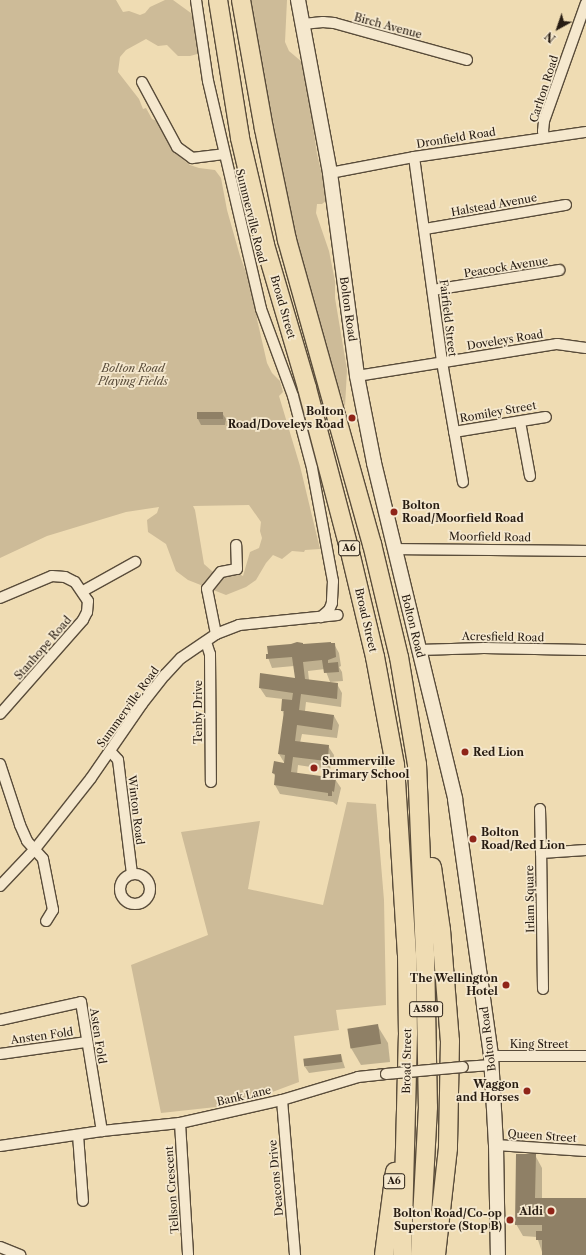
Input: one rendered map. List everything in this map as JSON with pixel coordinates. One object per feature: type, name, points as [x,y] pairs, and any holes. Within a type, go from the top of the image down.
[{"type":"highway","name":"Broad Street","points":[[218,0],[240,138],[265,245],[307,388],[350,552],[375,657],[395,766],[407,956],[406,1106],[402,1255]]},
{"type":"highway","name":"Broad Street","points":[[241,0],[264,129],[287,240],[372,544],[399,657],[417,764],[425,954],[428,1107],[420,1255]]},
{"type":"highway","name":"A6","points":[[417,764],[441,930],[450,1041],[448,1148],[436,1255]]},
{"type":"highway","name":"A6","points":[[384,1255],[406,1106]]},
{"type":"street","name":"Summerville Road","points":[[196,0],[208,81],[261,309],[293,396],[312,468],[333,581],[332,603],[329,610],[321,617]]},
{"type":"street","name":"Bolton Road","points":[[298,0],[330,173],[357,376],[374,463],[455,799],[492,1060],[496,1145],[498,1255]]},
{"type":"street","name":"Carlton Road","points":[[544,137],[542,132],[544,121],[586,4]]},
{"type":"street","name":"Birch Avenue","points":[[303,24],[322,22],[334,24],[467,60]]},
{"type":"street","points":[[142,82],[177,147],[192,158],[224,154]]},
{"type":"street","name":"Dronfield Road","points":[[330,173],[414,157],[586,132]]},
{"type":"street","name":"Fairfield Street","points":[[414,157],[442,362],[463,482]]},
{"type":"street","name":"Halstead Avenue","points":[[425,229],[566,205]]},
{"type":"street","name":"Peacock Avenue","points":[[433,290],[559,270]]},
{"type":"street","name":"Doveleys Road","points":[[357,376],[557,344],[586,348]]},
{"type":"street","name":"Romiley Street","points":[[454,432],[520,422],[546,416]]},
{"type":"street","points":[[520,422],[530,476]]},
{"type":"street","points":[[216,634],[207,589],[221,572],[236,569],[236,545]]},
{"type":"street","name":"Moorfield Road","points":[[394,549],[586,551]]},
{"type":"street","points":[[0,598],[52,576],[65,577],[75,582],[83,591],[135,562]]},
{"type":"street","name":"Stanhope Road","points":[[0,714],[83,620],[87,612],[88,601],[83,591]]},
{"type":"street","name":"Summerville Road","points":[[0,886],[35,850],[110,751],[142,704],[165,675],[181,658],[216,634],[239,625],[337,615]]},
{"type":"street","name":"Tenby Drive","points":[[206,642],[210,654],[211,782]]},
{"type":"street","name":"Acresfield Road","points":[[419,650],[484,648],[586,650]]},
{"type":"street","name":"Winton Road","points":[[110,751],[118,760],[132,874]]},
{"type":"street","points":[[0,764],[20,825],[27,840],[44,859],[53,910],[46,921]]},
{"type":"street","points":[[540,809],[541,854]]},
{"type":"street","name":"Irlam Square","points":[[543,989],[541,854],[586,850]]},
{"type":"street","name":"Asten Fold","points":[[0,1020],[81,1002],[102,1131]]},
{"type":"street","name":"Ansten Fold","points":[[0,1054],[87,1042]]},
{"type":"street","name":"King Street","points":[[492,1060],[586,1056]]},
{"type":"street","name":"Bank Lane","points":[[0,1146],[102,1131],[180,1123],[282,1100],[358,1078],[463,1067],[492,1060]]},
{"type":"street","name":"Deacons Drive","points":[[282,1100],[295,1255]]},
{"type":"street","name":"Tellson Crescent","points":[[180,1123],[188,1255]]},
{"type":"street","points":[[78,1135],[83,1201]]},
{"type":"street","name":"Queen Street","points":[[496,1145],[582,1151]]},
{"type":"street","points":[[0,1247],[20,1255]]},
{"type":"green space","name":"Bolton Road Playing Fields","points":[[0,0],[116,0],[123,12],[129,11],[140,15],[145,13],[150,7],[165,0],[173,0],[195,16],[201,53],[190,56],[178,56],[167,45],[158,46],[146,39],[126,50],[120,57],[118,72],[139,99],[143,109],[146,108],[152,119],[157,121],[176,154],[190,165],[215,170],[221,178],[227,210],[240,256],[256,300],[257,319],[267,363],[272,373],[280,381],[283,392],[279,396],[300,466],[320,549],[305,550],[304,552],[292,551],[282,559],[273,555],[266,563],[256,580],[246,587],[226,595],[188,580],[176,571],[166,544],[148,532],[147,520],[157,513],[159,507],[126,512],[47,536],[0,558]],"holes":[[[249,505],[261,522],[260,531],[262,538],[259,548],[250,552],[243,576],[235,572],[226,576],[213,572],[204,564],[195,510],[193,506]]]},
{"type":"green space","points":[[251,0],[287,0],[285,42],[289,51],[302,62],[307,84],[317,154],[328,199],[322,204],[317,204],[316,213],[329,251],[335,281],[335,298],[347,370],[345,407],[300,261],[279,177],[273,125],[265,101]]},
{"type":"green space","points":[[347,802],[376,804],[384,900],[386,1005],[336,1010],[339,1030],[294,1036],[299,1082],[267,1094],[216,1107],[161,1113],[131,965],[208,935],[181,832],[260,821],[248,889],[323,905]]},
{"type":"building","points":[[197,412],[223,412],[223,419],[197,419]]},
{"type":"building","points":[[297,642],[303,644],[335,643],[336,657],[328,660],[328,663],[338,662],[339,672],[324,673],[322,660],[303,662],[305,679],[338,683],[337,699],[301,694],[299,710],[334,715],[332,730],[297,725],[295,741],[329,745],[328,757],[326,757],[326,761],[293,757],[291,772],[336,778],[332,796],[328,796],[328,793],[274,785],[275,774],[272,773],[274,761],[284,763],[285,755],[278,754],[284,711],[281,711],[282,699],[292,700],[293,693],[259,688],[260,673],[295,678],[292,657],[266,659],[266,654],[268,654],[267,646]]},
{"type":"building","points":[[378,1024],[381,1044],[351,1049],[347,1029]]},
{"type":"building","points":[[341,1054],[342,1062],[304,1067],[303,1059]]},
{"type":"building","name":"Aldi","points":[[516,1154],[536,1154],[535,1198],[586,1198],[586,1255],[542,1255],[542,1240],[536,1240],[536,1231],[542,1231],[542,1225],[515,1225]]},
{"type":"place","name":"Bolton Road/Doveleys Road","points":[[352,418]]},
{"type":"place","name":"Bolton Road/Moorfield Road","points":[[394,512]]},
{"type":"place","name":"Red Lion","points":[[465,752]]},
{"type":"place","name":"Summerville Primary School","points":[[314,768]]},
{"type":"place","name":"Bolton Road/Red Lion","points":[[473,839]]},
{"type":"place","name":"The Wellington Hotel","points":[[506,985]]},
{"type":"place","name":"Waggon and Horses","points":[[527,1091]]},
{"type":"place","name":"Aldi","points":[[551,1211]]},
{"type":"place","name":"Bolton Road/Co-op Superstore (Stop B)","points":[[510,1220]]}]
